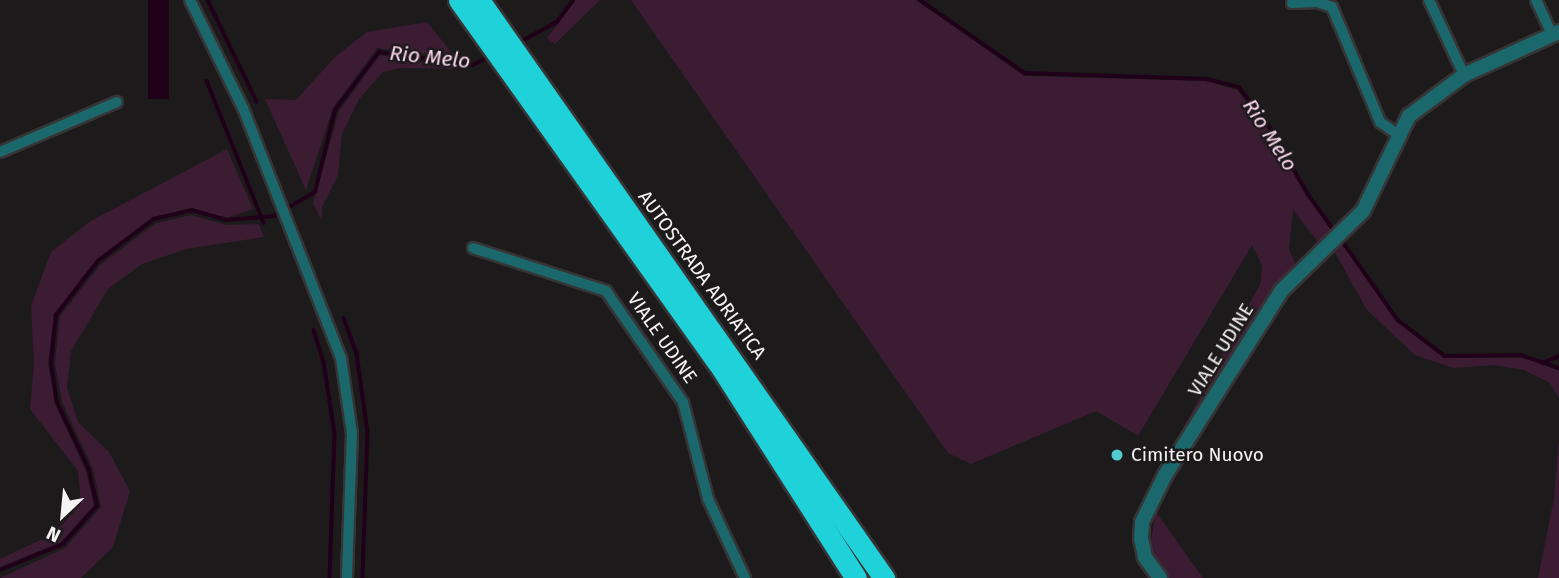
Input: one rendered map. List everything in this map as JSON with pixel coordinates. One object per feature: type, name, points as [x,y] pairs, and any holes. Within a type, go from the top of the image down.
[{"type":"highway","name":"AUTOSTRADA ADRIATICA","points":[[459,0],[719,364],[856,578]]},
{"type":"highway","name":"AUTOSTRADA ADRIATICA","points":[[482,5],[732,355],[884,578]]},
{"type":"street","points":[[190,0],[243,108],[341,358],[352,433],[347,578]]},
{"type":"street","points":[[1429,0],[1464,75]]},
{"type":"street","points":[[1536,0],[1556,33]]},
{"type":"street","points":[[1292,3],[1317,2],[1332,8],[1380,122],[1397,134]]},
{"type":"street","name":"VIALE UDINE","points":[[1160,578],[1145,557],[1141,538],[1153,496],[1282,290],[1324,246],[1343,231],[1378,184],[1397,134],[1424,101],[1464,75],[1556,33]]},
{"type":"street","points":[[0,152],[117,102]]},
{"type":"street","name":"VIALE UDINE","points":[[473,248],[606,291],[683,402],[708,499],[745,578]]},
{"type":"shaded area","points":[[148,0],[169,0],[169,99],[148,99]]},
{"type":"shaded area","points":[[576,0],[600,0],[555,44],[547,38]]},
{"type":"shaded area","points":[[631,0],[916,0],[1024,76],[1206,81],[1237,90],[1267,128],[1332,231],[1318,242],[1293,210],[1289,249],[1295,263],[1169,455],[1261,282],[1262,265],[1252,245],[1138,436],[1096,411],[971,464],[948,453]]},
{"type":"shaded area","points":[[427,22],[456,58],[377,48],[333,108],[306,190],[265,99],[296,100],[336,56],[367,32]]},
{"type":"shaded area","points":[[380,55],[464,69],[401,68],[383,72],[359,99],[342,134],[338,175],[322,207],[322,221],[313,203],[339,111]]},
{"type":"shaded area","points":[[227,149],[253,209],[226,218],[191,208],[153,217],[97,259],[54,314],[48,363],[55,404],[86,471],[94,505],[61,542],[0,567],[0,559],[53,534],[81,504],[78,471],[30,409],[34,363],[31,306],[51,252],[89,222]]},
{"type":"shaded area","points":[[191,215],[227,225],[259,224],[264,237],[186,249],[142,264],[108,289],[71,351],[67,388],[78,422],[109,452],[130,491],[113,547],[81,578],[0,578],[65,548],[101,507],[93,469],[62,402],[55,363],[60,316],[101,264],[156,223]]},
{"type":"shaded area","points":[[1340,240],[1396,321],[1444,358],[1521,358],[1542,363],[1559,371],[1559,398],[1550,383],[1524,370],[1494,365],[1454,368],[1415,355],[1367,310],[1332,247]]},
{"type":"shaded area","points":[[1559,438],[1559,578],[1538,578],[1554,498]]},
{"type":"shaded area","points":[[1156,512],[1203,578],[1167,578],[1162,573],[1150,546]]},
{"type":"waterway","points":[[208,0],[257,102]]},
{"type":"waterway","name":"Rio Melo","points":[[518,43],[557,22],[573,0]]},
{"type":"waterway","name":"Rio Melo","points":[[920,0],[1025,73],[1207,79],[1239,87],[1269,126],[1308,194],[1336,233]]},
{"type":"waterway","name":"Rio Melo","points":[[0,570],[63,544],[97,506],[89,470],[57,403],[51,363],[56,315],[98,261],[154,219],[192,210],[226,220],[274,216],[315,192],[335,110],[379,52],[473,65],[489,57]]},
{"type":"waterway","points":[[207,81],[264,223]]},
{"type":"waterway","name":"Rio Melo","points":[[1341,239],[1398,320],[1445,356],[1521,355],[1559,368]]},
{"type":"waterway","points":[[344,318],[357,354],[368,432],[363,578]]},
{"type":"waterway","points":[[314,330],[324,362],[335,434],[330,578]]},
{"type":"waterway","points":[[1542,363],[1559,356]]},
{"type":"place","name":"Cimitero Nuovo","points":[[1117,455]]}]
